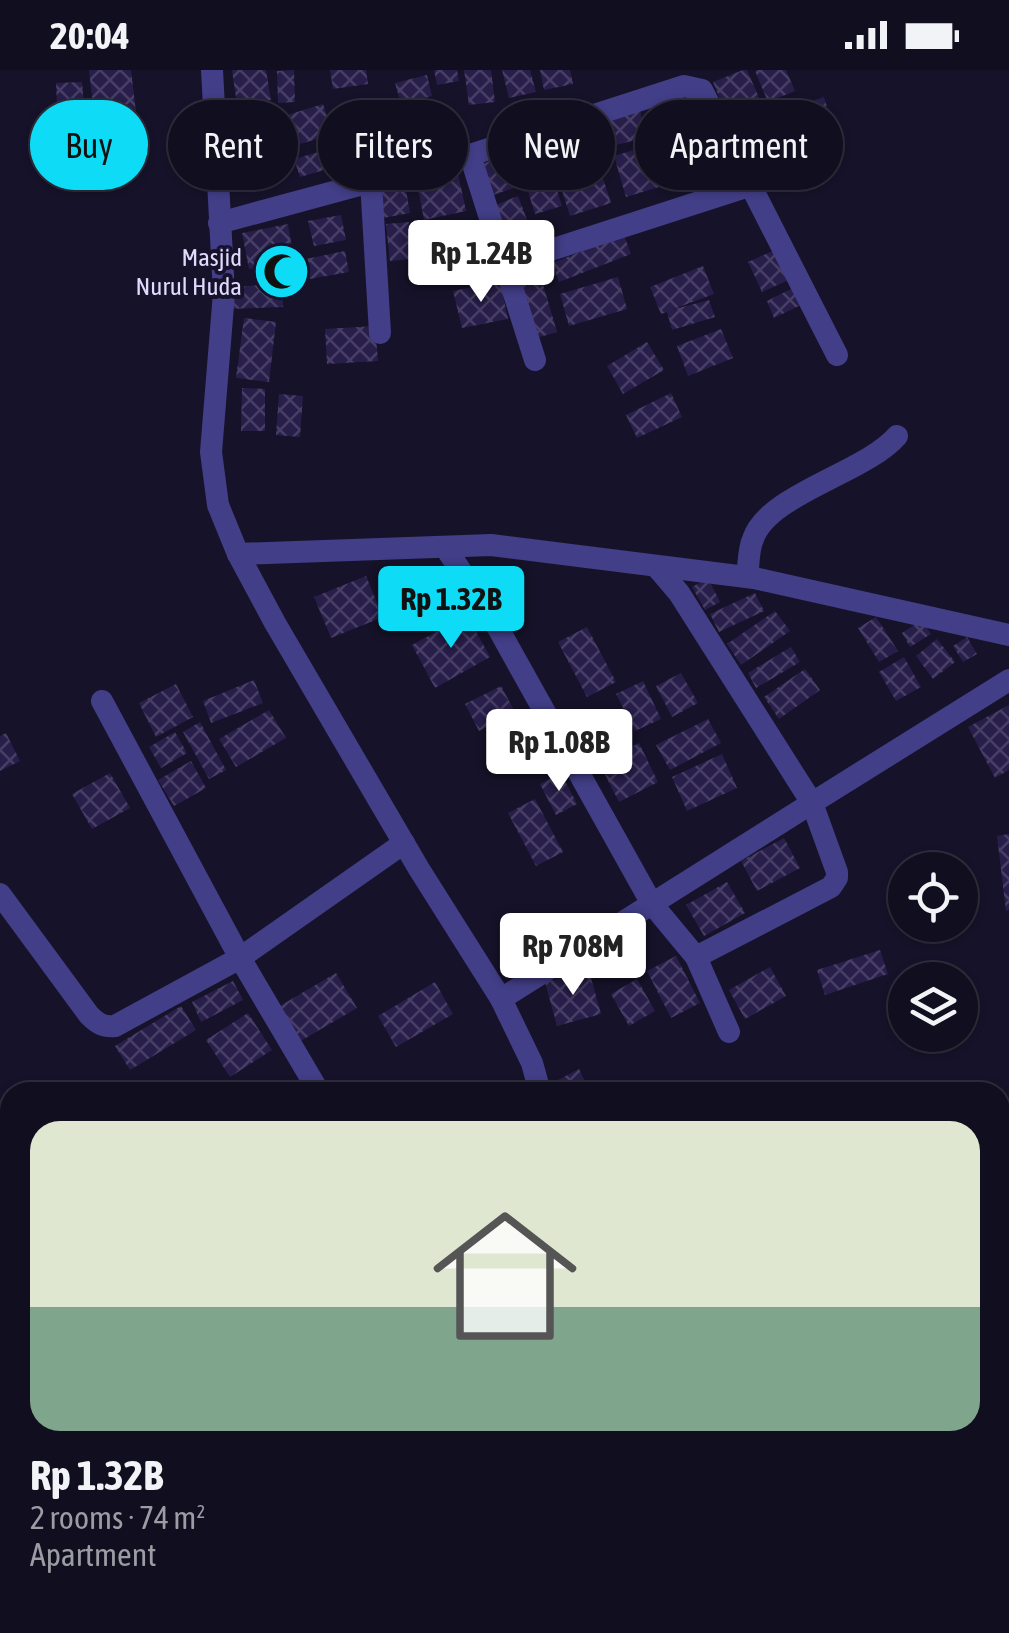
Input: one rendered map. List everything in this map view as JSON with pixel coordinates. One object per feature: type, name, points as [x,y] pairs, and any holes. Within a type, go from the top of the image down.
[{"type":"street","points":[[212,70],[224,293],[211,452],[218,504],[238,554],[274,623],[502,1000],[537,1082]]},
{"type":"street","points":[[535,360],[470,155],[681,78],[702,90],[707,100]]},
{"type":"street","points":[[219,223],[341,190]]},
{"type":"street","points":[[371,190],[380,333]]},
{"type":"street","points":[[504,265],[736,190]]},
{"type":"street","points":[[754,190],[837,355]]},
{"type":"street","points":[[747,577],[753,537],[765,519],[880,452],[897,436]]},
{"type":"street","points":[[238,554],[491,546],[747,577],[1009,635]]},
{"type":"street","points":[[445,547],[494,621],[652,904],[696,957],[728,1032]]},
{"type":"street","points":[[656,566],[679,593],[812,802],[836,872],[831,887],[696,957]]},
{"type":"street","points":[[502,1000],[1009,680]]},
{"type":"street","points":[[102,701],[240,958],[313,1082]]},
{"type":"street","points":[[0,894],[89,1015],[97,1024],[115,1026],[240,958],[404,843]]},
{"type":"building","points":[[89,70],[131,70],[135,100],[92,100]]},
{"type":"building","points":[[232,70],[266,70],[271,100],[236,100]]},
{"type":"building","points":[[294,70],[295,100],[278,100],[277,71]]},
{"type":"building","points":[[330,70],[366,70],[368,84],[333,89]]},
{"type":"building","points":[[434,70],[457,70],[459,81],[437,85]]},
{"type":"building","points":[[464,70],[491,70],[495,100],[469,105]]},
{"type":"building","points":[[502,70],[530,70],[536,92],[509,98]]},
{"type":"building","points":[[540,70],[570,70],[573,84],[544,90]]},
{"type":"building","points":[[747,70],[760,100],[720,100],[713,82]]},
{"type":"building","points":[[786,70],[795,91],[767,100],[755,71]]},
{"type":"building","points":[[427,75],[432,96],[400,100],[395,83]]},
{"type":"building","points":[[82,82],[84,100],[57,100],[56,83]]},
{"type":"building","points":[[318,106],[318,139],[298,145],[298,112]]},
{"type":"building","points":[[635,108],[635,140],[616,145],[615,113]]},
{"type":"building","points":[[635,150],[635,190],[649,190],[626,197],[615,156]]},
{"type":"building","points":[[318,152],[318,172],[300,177],[298,158]]},
{"type":"building","points":[[378,190],[406,190],[410,213],[383,218]]},
{"type":"building","points":[[418,190],[462,190],[466,211],[424,220]]},
{"type":"building","points":[[528,190],[557,190],[562,206],[535,214]]},
{"type":"building","points":[[562,190],[607,190],[611,203],[570,216]]},
{"type":"building","points":[[518,196],[529,225],[504,235],[493,206]]},
{"type":"building","points":[[341,215],[346,240],[314,246],[308,221]]},
{"type":"building","points":[[409,222],[413,259],[390,261],[386,224]]},
{"type":"building","points":[[288,224],[294,260],[249,269],[242,233]]},
{"type":"building","points":[[624,235],[631,254],[559,282],[552,263]]},
{"type":"building","points":[[777,249],[791,279],[762,292],[748,262]]},
{"type":"building","points":[[345,251],[349,272],[310,279],[306,259]]},
{"type":"building","points":[[537,264],[557,332],[533,339],[513,271]]},
{"type":"building","points":[[703,266],[714,294],[671,310],[709,300],[715,317],[672,330],[667,312],[661,314],[650,287]]},
{"type":"building","points":[[618,277],[627,309],[569,326],[560,294]]},
{"type":"building","points":[[500,281],[508,319],[462,328],[453,291]]},
{"type":"building","points":[[282,284],[283,307],[229,309],[228,287]]},
{"type":"building","points":[[795,287],[803,304],[774,318],[767,301]]},
{"type":"building","points":[[244,318],[276,322],[269,382],[236,378]]},
{"type":"building","points":[[375,326],[378,361],[327,364],[325,329]]},
{"type":"building","points":[[721,329],[733,358],[688,376],[677,346]]},
{"type":"building","points":[[647,342],[664,370],[623,394],[607,366]]},
{"type":"building","points":[[242,388],[265,389],[265,431],[241,431]]},
{"type":"building","points":[[671,393],[682,417],[637,438],[626,415]]},
{"type":"building","points":[[279,394],[303,396],[300,437],[276,435]]},
{"type":"building","points":[[366,576],[383,617],[331,638],[314,597]]},
{"type":"building","points":[[708,578],[720,602],[705,610],[692,587]]},
{"type":"building","points":[[755,593],[764,611],[719,632],[710,614]]},
{"type":"building","points":[[775,611],[790,631],[741,665],[727,644]]},
{"type":"building","points":[[467,615],[490,657],[435,688],[412,645]]},
{"type":"building","points":[[876,617],[898,651],[879,662],[858,628]]},
{"type":"building","points":[[922,620],[931,634],[910,647],[902,633]]},
{"type":"building","points":[[587,627],[616,682],[587,697],[558,642]]},
{"type":"building","points":[[967,637],[977,654],[963,662],[953,646]]},
{"type":"building","points":[[937,639],[955,662],[933,679],[916,656]]},
{"type":"building","points":[[791,647],[800,662],[756,688],[748,673]]},
{"type":"building","points":[[904,657],[921,687],[896,701],[879,672]]},
{"type":"building","points":[[805,669],[820,690],[779,719],[764,697]]},
{"type":"building","points":[[681,673],[698,703],[672,717],[656,686]]},
{"type":"building","points":[[254,680],[263,703],[211,723],[203,701]]},
{"type":"building","points":[[643,681],[661,719],[635,731],[616,694]]},
{"type":"building","points":[[176,684],[193,717],[156,737],[139,703]]},
{"type":"building","points":[[501,686],[515,712],[479,731],[465,704]]},
{"type":"building","points":[[1009,705],[1009,770],[995,778],[968,727]]},
{"type":"building","points":[[269,710],[286,738],[236,767],[219,739]]},
{"type":"building","points":[[708,719],[721,743],[670,770],[656,745]]},
{"type":"building","points":[[200,722],[226,770],[209,779],[183,732]]},
{"type":"building","points":[[175,732],[187,753],[161,768],[149,747]]},
{"type":"building","points":[[6,733],[20,761],[0,771],[0,736]]},
{"type":"building","points":[[639,743],[658,782],[619,802],[599,763]]},
{"type":"building","points":[[722,754],[737,788],[687,811],[672,777]]},
{"type":"building","points":[[191,761],[206,788],[174,806],[158,780]]},
{"type":"building","points":[[110,773],[130,808],[92,829],[72,794]]},
{"type":"building","points":[[561,773],[577,804],[556,815],[540,784]]},
{"type":"building","points":[[535,799],[563,852],[536,866],[508,813]]},
{"type":"building","points":[[1009,834],[1009,910],[1006,911],[997,836]]},
{"type":"building","points":[[784,838],[800,868],[757,891],[741,861]]},
{"type":"building","points":[[727,882],[745,913],[704,936],[686,905]]},
{"type":"building","points":[[880,950],[888,974],[825,995],[817,970]]},
{"type":"building","points":[[676,956],[700,1003],[671,1018],[647,971]]},
{"type":"building","points":[[770,967],[786,996],[745,1019],[729,990]]},
{"type":"building","points":[[589,971],[601,1014],[557,1026],[545,982]]},
{"type":"building","points":[[336,973],[357,1008],[299,1042],[278,1007]]},
{"type":"building","points":[[637,979],[655,1011],[629,1026],[611,994]]},
{"type":"building","points":[[233,981],[243,1000],[201,1022],[192,1002]]},
{"type":"building","points":[[435,982],[453,1014],[396,1047],[378,1016]]},
{"type":"building","points":[[181,1006],[196,1030],[130,1070],[115,1046]]},
{"type":"building","points":[[248,1013],[272,1050],[230,1077],[206,1040]]},
{"type":"building","points":[[579,1069],[585,1082],[557,1082]]},
{"type":"place","name":"Masjid Nurul Huda","points":[[281,271]]}]
